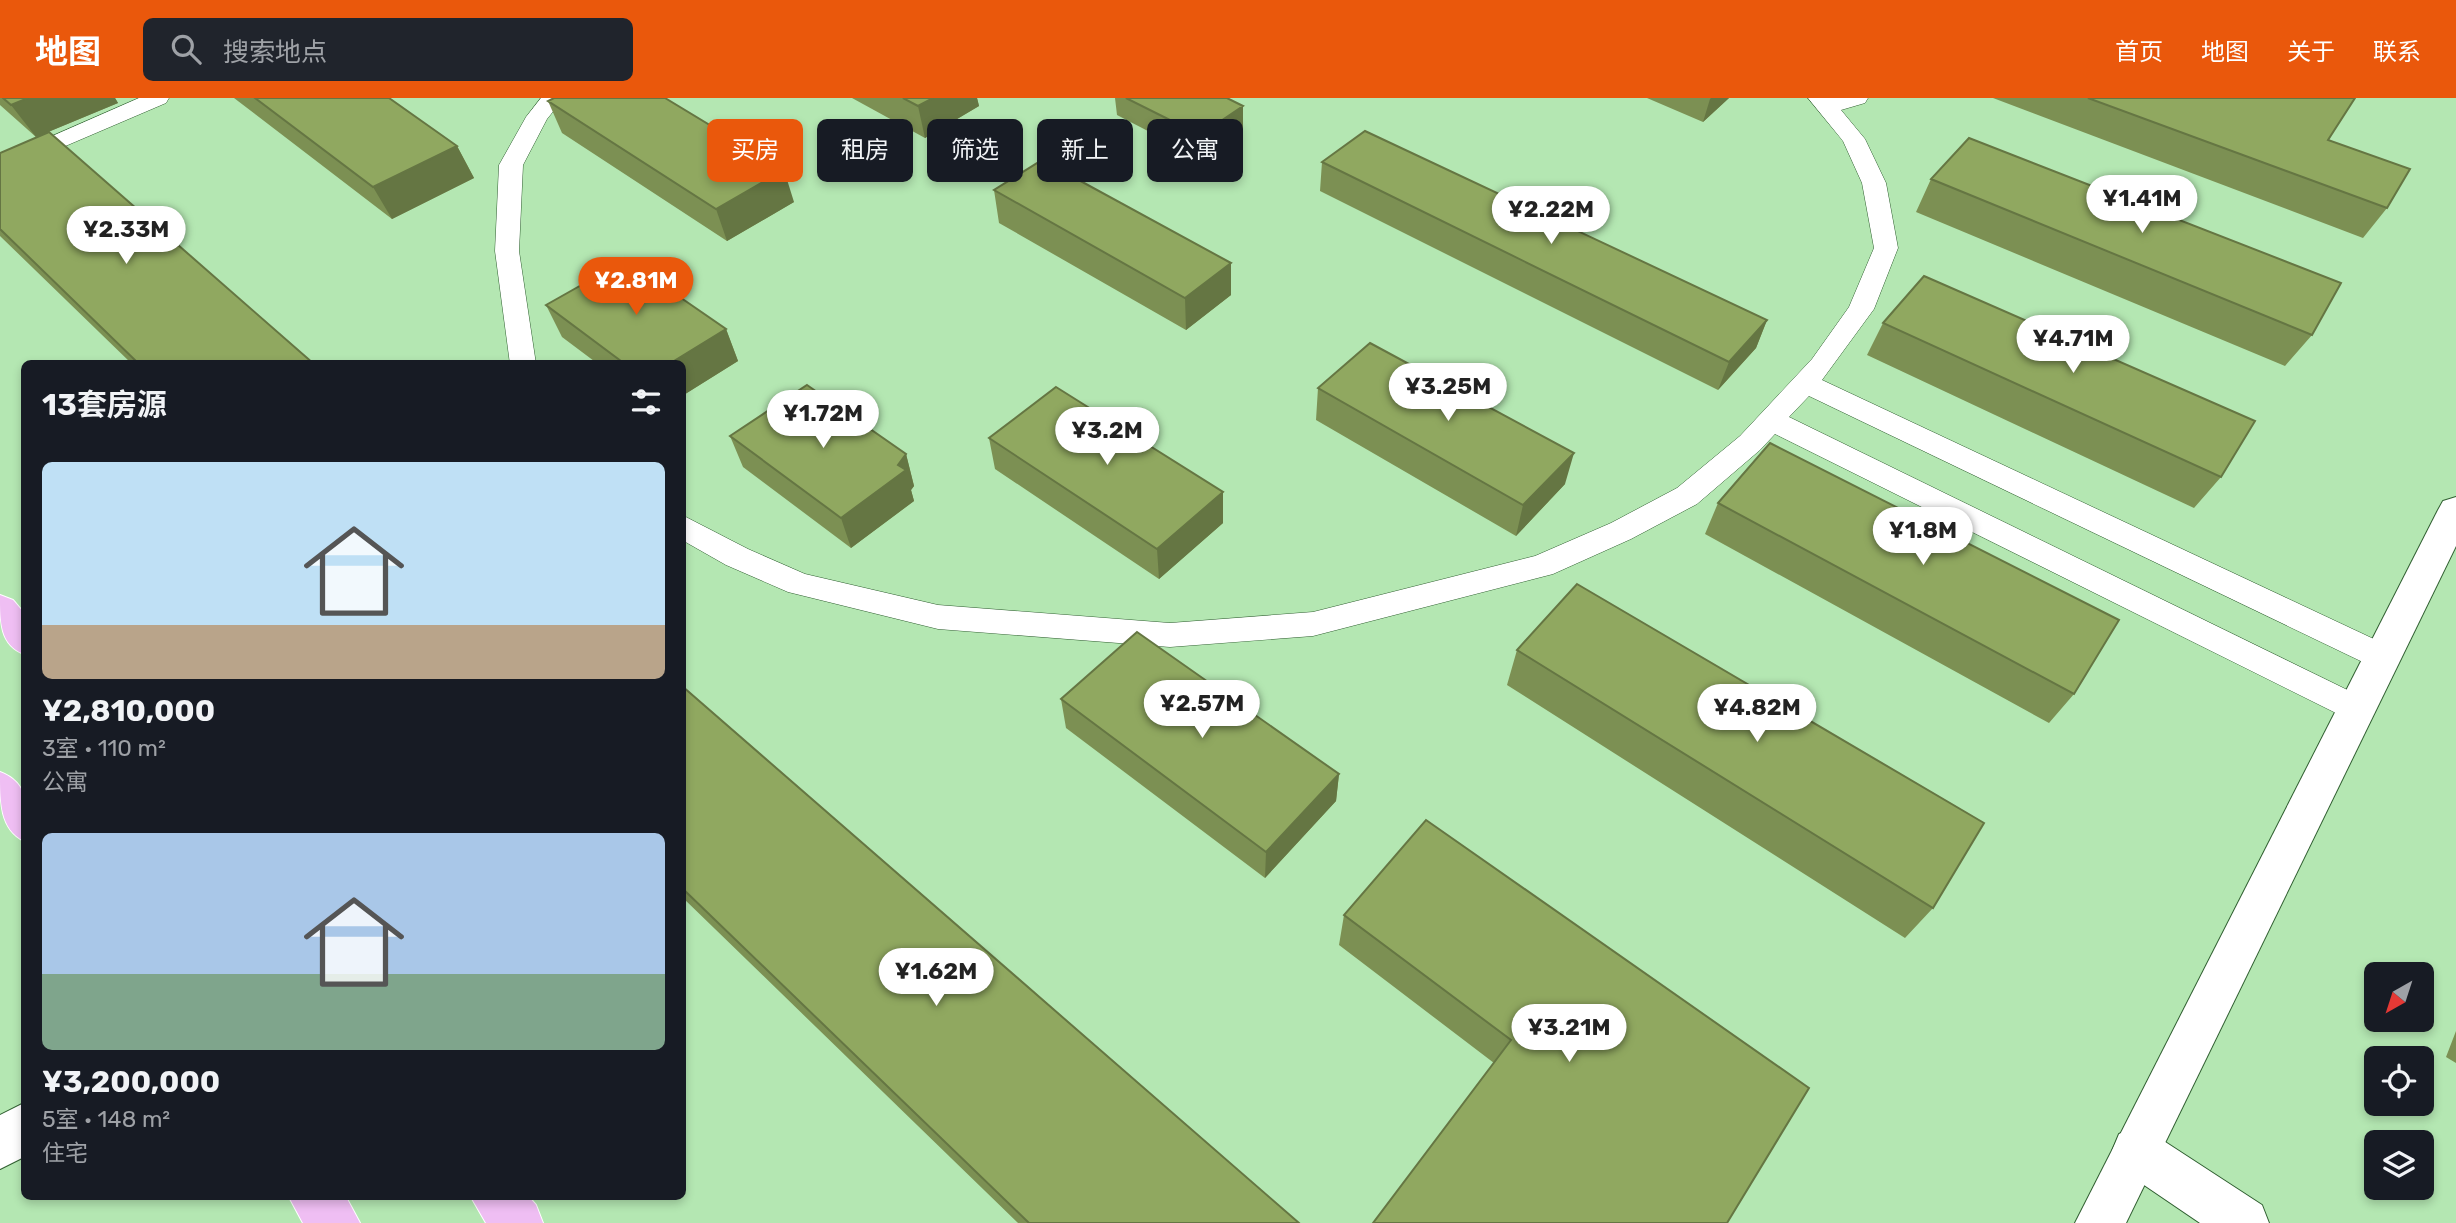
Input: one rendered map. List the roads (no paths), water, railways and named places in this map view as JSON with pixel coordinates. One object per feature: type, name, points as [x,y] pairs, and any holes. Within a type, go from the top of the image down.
[{"type":"main road","points":[[0,610],[21,635]]},
{"type":"main road","points":[[0,790],[21,819]]},
{"type":"main road","points":[[316,1200],[335,1223]]},
{"type":"main road","points":[[499,1200],[518,1223]]},
{"type":"street","points":[[2100,1223],[2456,510]]},
{"type":"street","points":[[0,1145],[21,1129]]},
{"type":"street","points":[[2136,1151],[2244,1223]]},
{"type":"lane","points":[[0,167],[158,98]]},
{"type":"lane","points":[[522,360],[507,251],[511,165],[537,117],[553,98]]},
{"type":"lane","points":[[1824,103],[1857,98]]},
{"type":"lane","points":[[686,528],[737,556],[799,584],[938,617],[1170,635],[1313,624],[1542,566],[1621,531],[1687,496],[1750,443],[1821,365],[1861,309],[1886,248],[1874,183],[1854,139],[1824,103]]},
{"type":"lane","points":[[1805,383],[2382,657]]},
{"type":"lane","points":[[1771,420],[2357,709]]}]
